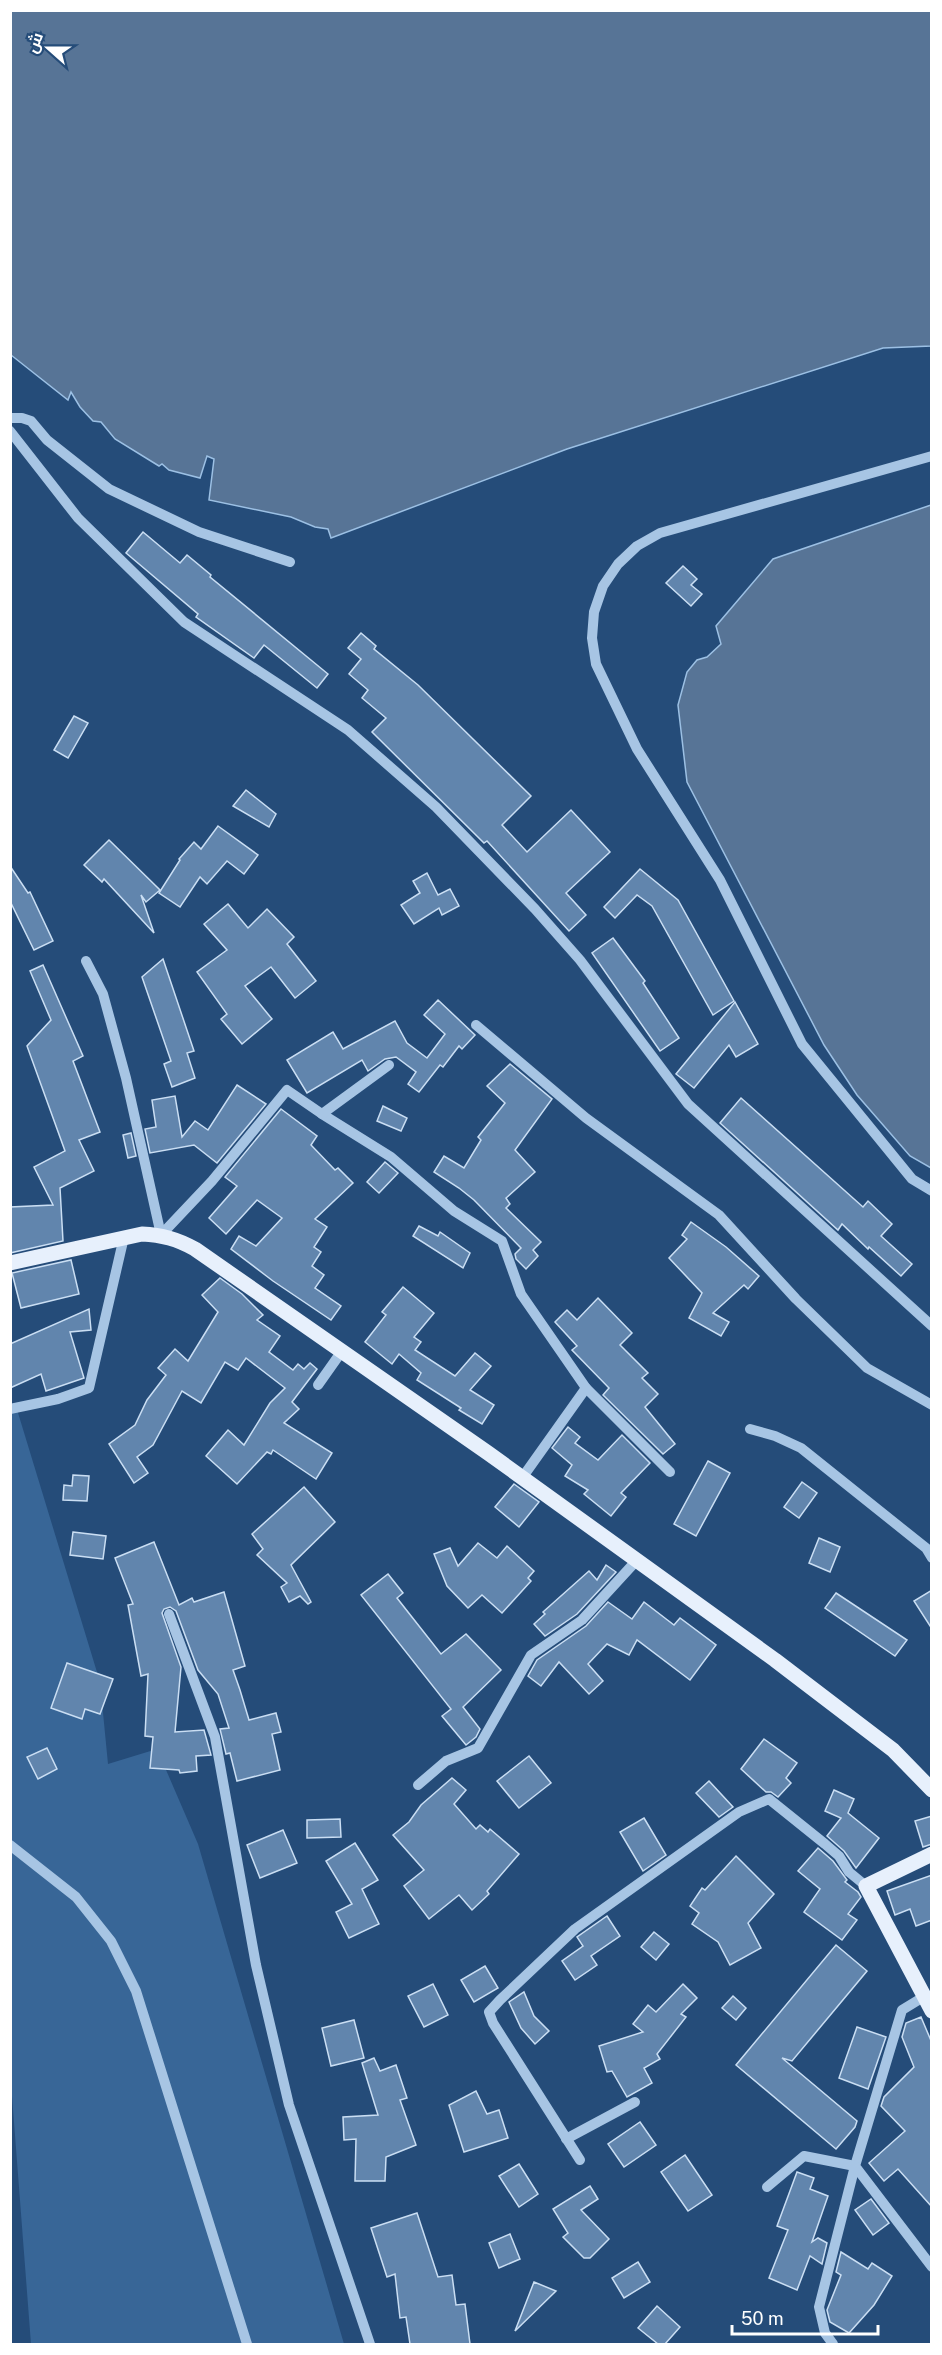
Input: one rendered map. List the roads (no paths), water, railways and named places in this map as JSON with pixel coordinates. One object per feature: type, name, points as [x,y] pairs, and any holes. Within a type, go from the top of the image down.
[{"type":"main road","points":[[10,1263],[142,1234],[161,1235],[179,1240],[195,1249],[522,1478],[775,1660],[884,1743],[932,1790]]},
{"type":"main road","points":[[932,1854],[866,1886],[932,2011]]},
{"type":"street","points":[[10,418],[22,417],[31,421],[47,440],[109,489],[199,532],[290,562]]},
{"type":"street","points":[[10,431],[78,518],[184,622],[348,730],[436,807],[535,909],[580,960],[688,1104],[932,1326]]},
{"type":"street","points":[[932,456],[660,533],[637,546],[618,564],[603,586],[594,612],[592,638],[596,664],[638,749],[720,880],[802,1044],[912,1179],[932,1191]]},
{"type":"street","points":[[86,961],[103,994],[126,1078],[161,1235]]},
{"type":"street","points":[[476,1025],[586,1118],[719,1215],[796,1299],[867,1368],[932,1405]]},
{"type":"street","points":[[322,1114],[389,1065]]},
{"type":"street","points":[[161,1235],[212,1181],[287,1090],[391,1157],[454,1211],[502,1241],[521,1294],[586,1388],[670,1472]]},
{"type":"street","points":[[10,1409],[58,1399],[89,1388],[124,1237]]},
{"type":"street","points":[[318,1385],[342,1351]]},
{"type":"street","points":[[522,1478],[586,1388]]},
{"type":"street","points":[[750,1429],[775,1436],[801,1448],[926,1548],[932,1558]]},
{"type":"street","points":[[418,1785],[446,1761],[478,1748],[531,1655],[582,1620],[637,1560]]},
{"type":"street","points":[[169,1614],[215,1737],[256,1965],[289,2105],[370,2344]]},
{"type":"street","points":[[580,2160],[493,2024],[489,2012],[575,1929],[739,1812],[769,1799],[839,1856],[849,1872],[866,1886]]},
{"type":"street","points":[[10,1845],[76,1897],[111,1941],[136,1990],[247,2344]]},
{"type":"street","points":[[833,2344],[825,2333],[819,2307],[855,2166],[902,2010],[926,1996]]},
{"type":"street","points":[[566,2139],[635,2102]]},
{"type":"street","points":[[767,2187],[804,2156],[855,2166],[932,2267]]}]
